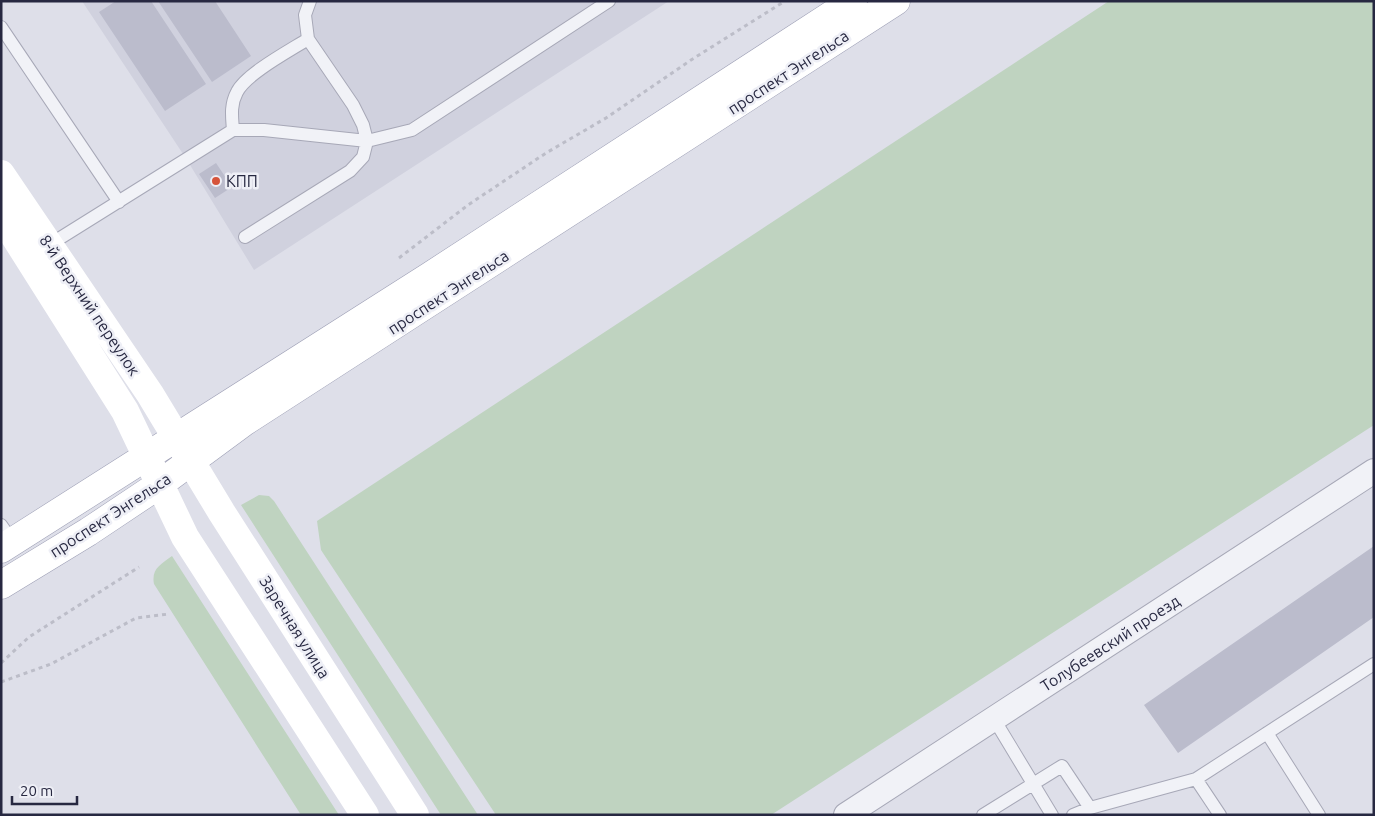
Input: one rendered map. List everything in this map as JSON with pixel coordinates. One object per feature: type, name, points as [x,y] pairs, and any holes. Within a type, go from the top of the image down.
[{"type":"main road","name":"проспект Энгельса","points":[[5,539],[177,438],[853,1]]},
{"type":"main road","name":"проспект Энгельса","points":[[1,585],[88,532],[160,484],[244,422],[896,1]]},
{"type":"main road","name":"8-й Верхний переулок","points":[[1,174],[150,394],[177,438]]},
{"type":"main road","name":"8-й Верхний переулок","points":[[8,231],[125,411],[147,457]]},
{"type":"main road","name":"Заречная улица","points":[[177,438],[415,815]]},
{"type":"main road","points":[[147,457],[185,537],[365,815]]},
{"type":"street","name":"Толубеевский проезд","points":[[846,815],[1374,471]]},
{"type":"lane","points":[[245,237],[350,171],[363,157],[367,142],[363,125],[353,105],[308,39],[305,15],[310,1]]},
{"type":"lane","points":[[49,246],[234,130],[264,130],[367,142],[412,130],[609,1]]},
{"type":"lane","points":[[1,27],[119,202]]},
{"type":"lane","points":[[234,130],[231,110],[237,92],[249,78],[308,39]]},
{"type":"lane","points":[[1073,815],[1090,808],[1196,779],[1374,664]]},
{"type":"lane","points":[[994,719],[1052,815]]},
{"type":"lane","points":[[1267,733],[1319,815]]},
{"type":"lane","points":[[983,815],[1062,766],[1090,808]]},
{"type":"lane","points":[[1196,779],[1220,815]]},
{"type":"path","points":[[399,258],[468,205],[546,153],[606,118],[691,60],[785,1]]},
{"type":"path","points":[[1,663],[29,637],[139,567]]},
{"type":"path","points":[[1,682],[52,664],[136,618],[169,614]]},
{"type":"shaded area","points":[[82,1],[669,1],[254,270],[187,160]]},
{"type":"green space","points":[[1109,1],[1374,1],[1374,425],[771,815],[496,815],[321,550],[317,521]]},
{"type":"green space","points":[[259,495],[269,496],[274,501],[478,815],[441,815],[241,505]]},
{"type":"green space","points":[[172,556],[339,815],[301,815],[154,584],[155,571]]},
{"type":"building","points":[[116,1],[151,1],[206,84],[165,111],[99,12]]},
{"type":"building","points":[[158,1],[215,1],[251,56],[212,82]]},
{"type":"building","name":"КПП","points":[[216,163],[232,187],[215,198],[199,174]]},
{"type":"building","points":[[1374,546],[1374,617],[1178,753],[1144,705]]},
{"type":"place","name":"КПП","points":[[216,181]]}]
